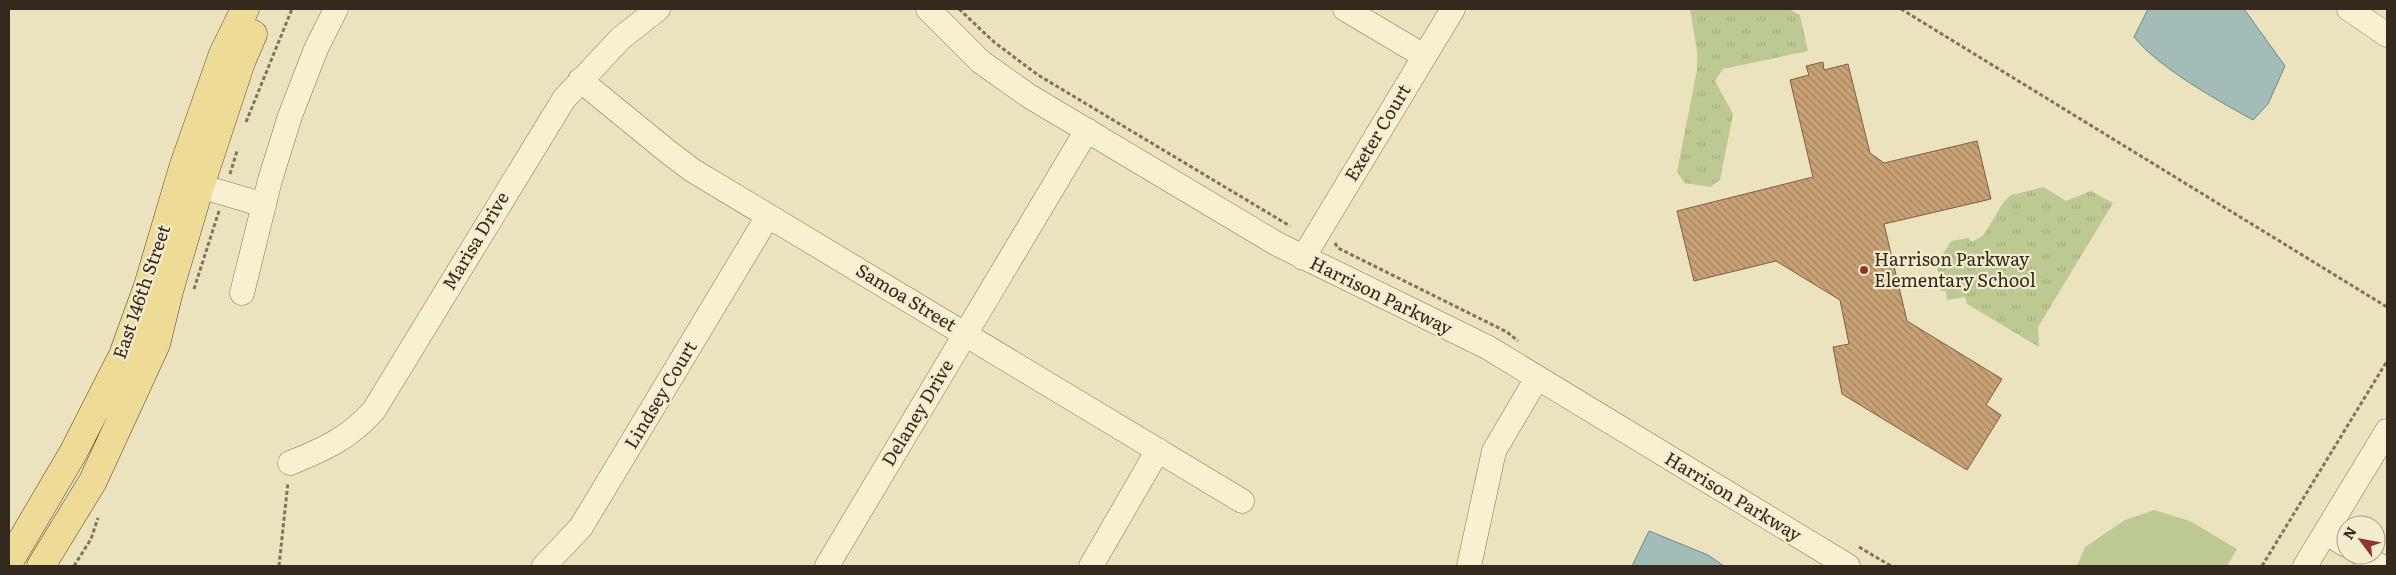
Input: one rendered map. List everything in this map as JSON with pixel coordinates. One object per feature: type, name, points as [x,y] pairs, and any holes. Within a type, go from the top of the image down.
[{"type":"main road","name":"East 146th Street","points":[[9,562],[73,453],[123,355],[148,286],[186,159],[224,54],[245,9]]},
{"type":"main road","name":"East 146th Street","points":[[41,566],[93,481],[156,344],[169,291],[200,186],[241,62],[264,9]]},
{"type":"street","points":[[242,293],[264,205],[290,116],[316,49],[336,9]]},
{"type":"street","name":"Marisa Drive","points":[[290,463],[340,440],[352,432],[374,410],[564,99],[621,38],[658,9]]},
{"type":"street","name":"Harrison Parkway","points":[[928,9],[967,49],[997,74],[1087,130],[1254,231],[1303,258],[1487,347],[1848,566]]},
{"type":"street","points":[[1344,9],[1424,56]]},
{"type":"street","name":"Exeter Court","points":[[1303,258],[1453,9]]},
{"type":"street","points":[[2349,9],[2387,35]]},
{"type":"street","name":"Samoa Street","points":[[580,80],[667,152],[768,216],[1242,501]]},
{"type":"street","name":"Delaney Drive","points":[[827,566],[1087,130]]},
{"type":"street","points":[[200,186],[264,205]]},
{"type":"street","name":"Lindsey Court","points":[[544,566],[581,527],[768,216]]},
{"type":"street","points":[[1469,566],[1494,451],[1537,378]]},
{"type":"street","points":[[2305,566],[2387,431]]},
{"type":"street","points":[[1091,566],[1158,450]]},
{"type":"street","points":[[2326,533],[2336,539]]},
{"type":"path","points":[[959,9],[994,42],[1038,75],[1299,231],[1333,241],[1338,248],[1508,332],[1520,343]]},
{"type":"path","points":[[1900,9],[2387,307]]},
{"type":"path","points":[[2262,566],[2387,361]]},
{"type":"path","points":[[279,566],[290,463]]},
{"type":"path","points":[[74,566],[91,539],[99,514]]},
{"type":"green space","points":[[1690,9],[1789,9],[1800,15],[1808,51],[1723,69],[1715,81],[1733,114],[1720,180],[1710,187],[1685,183],[1677,172],[1697,70],[1697,51]]},
{"type":"green space","points":[[2044,187],[2066,201],[2091,191],[2113,203],[2038,327],[2039,347],[1967,304],[1965,297],[1947,300],[1946,291],[1941,291],[1937,264],[1951,241],[1969,238],[1971,242],[1983,236],[2003,203],[2011,195]]},
{"type":"green space","points":[[2154,510],[2190,521],[2237,549],[2227,566],[2077,566],[2085,547],[2125,520]]},
{"type":"water","points":[[2148,9],[2244,9],[2285,66],[2268,104],[2253,120],[2173,72],[2145,49],[2134,37]]},
{"type":"water","points":[[1649,531],[1708,555],[1724,566],[1632,566]]},
{"type":"building","points":[[1823,62],[1824,70],[1848,64],[1870,153],[1884,163],[1977,141],[1991,199],[1884,224],[1907,321],[2002,379],[1986,405],[2001,415],[1967,470],[1842,394],[1833,347],[1849,344],[1840,300],[1776,261],[1694,281],[1677,211],[1813,177],[1790,80],[1809,75],[1806,66]]},
{"type":"place","name":"Harrison Parkway Elementary School","points":[[1864,270]]}]
